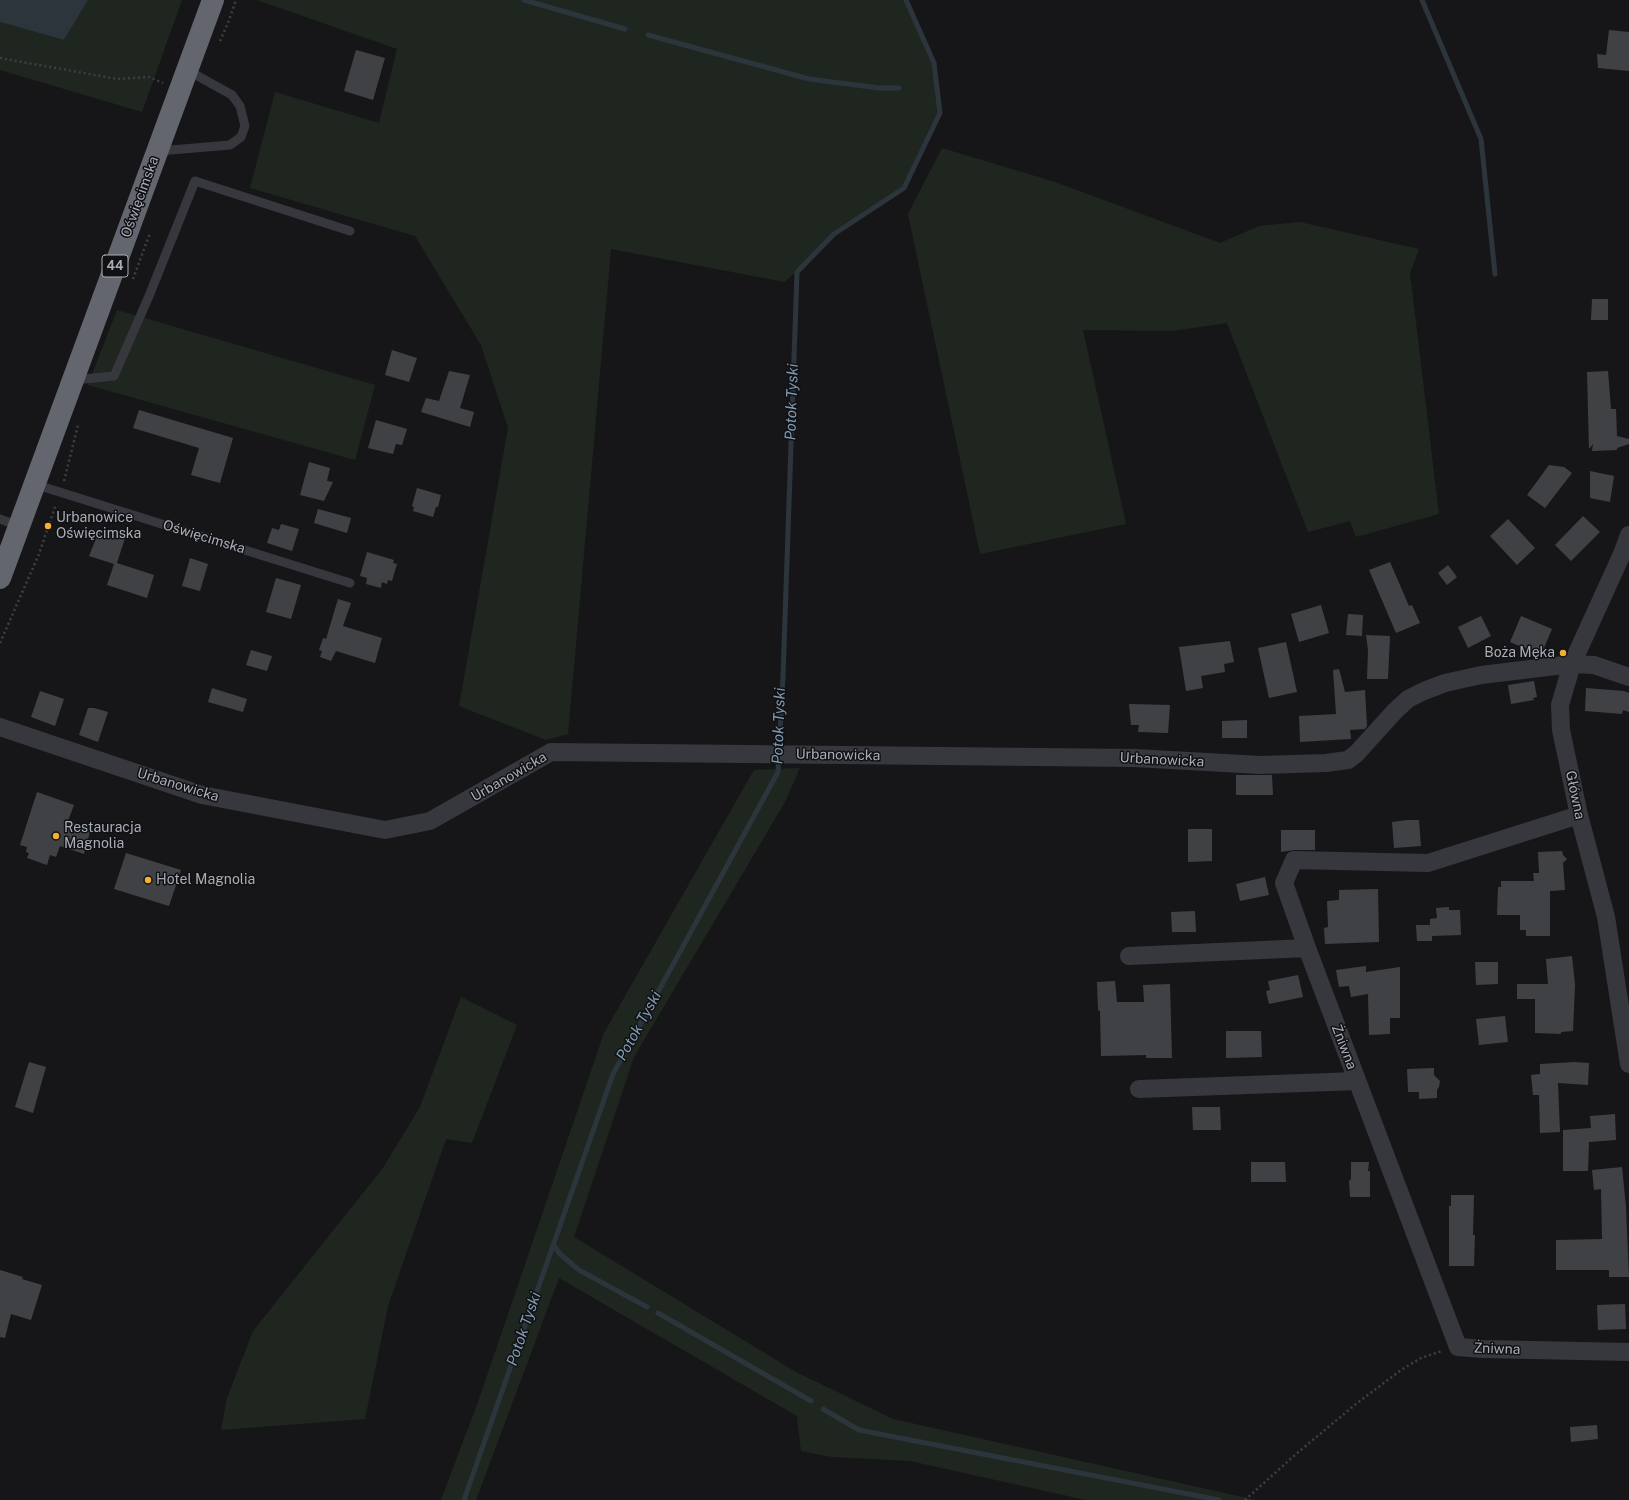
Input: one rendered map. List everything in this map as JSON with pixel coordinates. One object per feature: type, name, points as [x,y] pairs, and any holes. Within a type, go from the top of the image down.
[{"type":"highway","name":"Oświęcimska","points":[[0,578],[10,522],[34,484],[213,0]]},
{"type":"street","name":"Główna","points":[[1629,535],[1622,554],[1572,664],[1560,705],[1560,720],[1579,815],[1606,917],[1629,1064]]},
{"type":"street","name":"Urbanowicka","points":[[0,727],[202,795],[385,830],[430,821],[551,752],[1135,758],[1260,765],[1340,762],[1348,760],[1356,754],[1395,711],[1408,699],[1445,683],[1482,675],[1572,664],[1594,665],[1629,677]]},
{"type":"street","name":"Żniwna","points":[[1579,815],[1428,863],[1294,860],[1284,882],[1307,948],[1458,1347],[1483,1349],[1629,1352]]},
{"type":"street","points":[[1129,956],[1307,948]]},
{"type":"street","points":[[1139,1089],[1357,1081]]},
{"type":"lane","points":[[157,151],[230,145],[241,137],[244,126],[240,106],[232,95],[184,80]]},
{"type":"lane","points":[[73,380],[114,376],[149,296],[194,182],[350,231]]},
{"type":"lane","name":"Oświęcimska","points":[[34,484],[350,583]]},
{"type":"path","points":[[219,44],[236,0]]},
{"type":"path","points":[[0,58],[117,79],[149,77],[184,80]]},
{"type":"path","points":[[130,283],[137,270],[150,232]]},
{"type":"path","points":[[0,643],[39,554],[61,492],[79,423]]},
{"type":"path","points":[[1245,1500],[1296,1454],[1356,1404],[1401,1370],[1426,1356],[1458,1347]]},
{"type":"shaded area","points":[[0,0],[88,0],[64,40],[0,22]]},
{"type":"shaded area","points":[[88,0],[182,0],[142,112],[0,70],[0,22],[64,40]]},
{"type":"shaded area","points":[[257,0],[906,0],[934,63],[940,113],[904,188],[834,234],[785,282],[611,249],[568,734],[546,740],[459,706],[508,428],[481,345],[415,236],[250,188],[275,92],[379,123],[397,49]]},
{"type":"shaded area","points":[[942,148],[1055,182],[1220,243],[1259,226],[1300,222],[1419,249],[1410,273],[1439,514],[1356,537],[1350,521],[1308,532],[1227,323],[1172,331],[1083,330],[1126,524],[980,554],[908,214]]},
{"type":"shaded area","points":[[117,310],[375,385],[355,460],[88,385]]},
{"type":"shaded area","points":[[800,768],[785,802],[634,1057],[574,1237],[796,1372],[893,1419],[1256,1500],[1086,1500],[910,1461],[832,1457],[801,1451],[797,1416],[559,1278],[476,1500],[441,1500],[478,1402],[604,1033],[754,770]]},
{"type":"shaded area","points":[[461,997],[517,1025],[472,1143],[446,1139],[388,1306],[365,1419],[221,1430],[227,1398],[253,1331],[383,1168],[420,1107]]},
{"type":"building","points":[[1609,30],[1629,32],[1629,71],[1598,68],[1597,54],[1606,55]]},
{"type":"building","points":[[356,50],[385,58],[373,100],[344,91]]},
{"type":"building","points":[[1592,299],[1608,299],[1608,320],[1591,320]]},
{"type":"building","points":[[392,350],[417,358],[409,382],[385,375]]},
{"type":"building","points":[[449,371],[470,375],[460,408],[474,412],[470,427],[421,412],[426,398],[439,401]]},
{"type":"building","points":[[1608,371],[1611,409],[1616,409],[1617,436],[1629,439],[1629,444],[1617,448],[1617,450],[1592,451],[1593,444],[1589,449],[1587,372]]},
{"type":"building","points":[[139,410],[233,438],[220,483],[191,475],[199,448],[133,428]]},
{"type":"building","points":[[376,420],[407,429],[402,445],[396,444],[393,454],[368,448]]},
{"type":"building","points":[[309,462],[330,468],[327,481],[333,482],[324,501],[300,495]]},
{"type":"building","points":[[1549,465],[1564,467],[1572,473],[1545,508],[1527,495]]},
{"type":"building","points":[[1590,471],[1614,476],[1610,502],[1590,498]]},
{"type":"building","points":[[417,488],[441,495],[438,507],[436,507],[433,517],[413,511],[414,507],[412,506]]},
{"type":"building","points":[[318,509],[351,518],[347,533],[314,523]]},
{"type":"building","points":[[1583,516],[1600,532],[1571,561],[1555,545]]},
{"type":"building","points":[[1508,519],[1535,548],[1517,565],[1490,536]]},
{"type":"building","points":[[281,524],[299,529],[292,551],[267,543],[272,528],[279,530]]},
{"type":"building","points":[[100,529],[125,538],[117,563],[154,575],[147,598],[107,585],[114,564],[89,556]]},
{"type":"building","points":[[367,552],[394,560],[393,563],[397,564],[392,581],[388,580],[387,584],[382,582],[381,588],[366,584],[367,578],[360,576]]},
{"type":"building","points":[[190,558],[208,564],[200,591],[182,586]]},
{"type":"building","points":[[1390,562],[1409,606],[1412,605],[1420,623],[1396,633],[1369,570]]},
{"type":"building","points":[[1448,565],[1457,577],[1447,585],[1438,573]]},
{"type":"building","points":[[276,578],[301,585],[291,619],[266,612]]},
{"type":"building","points":[[338,599],[351,603],[343,626],[382,638],[375,663],[336,651],[331,661],[320,657],[322,651],[319,650],[323,638],[326,639]]},
{"type":"building","points":[[1321,605],[1329,633],[1299,642],[1291,614]]},
{"type":"building","points":[[1348,614],[1363,615],[1362,636],[1346,635]]},
{"type":"building","points":[[1481,616],[1491,636],[1468,648],[1458,627]]},
{"type":"building","points":[[1521,616],[1552,629],[1541,655],[1510,642]]},
{"type":"building","points":[[1366,635],[1390,636],[1388,679],[1367,679],[1368,650]]},
{"type":"building","points":[[1230,641],[1234,662],[1224,664],[1225,672],[1201,676],[1203,688],[1186,691],[1179,647]]},
{"type":"building","points":[[1286,642],[1297,692],[1269,698],[1258,648]]},
{"type":"building","points":[[251,650],[272,656],[267,671],[246,665]]},
{"type":"building","points":[[1339,669],[1345,692],[1365,690],[1367,726],[1365,729],[1350,730],[1351,739],[1300,742],[1299,716],[1336,714],[1333,670]]},
{"type":"building","points":[[1534,681],[1537,697],[1533,698],[1534,700],[1511,704],[1508,685]]},
{"type":"building","points":[[212,688],[247,699],[243,712],[208,702]]},
{"type":"building","points":[[1586,688],[1624,691],[1629,693],[1629,712],[1623,710],[1622,714],[1585,711]]},
{"type":"building","points":[[40,691],[64,699],[55,726],[31,717]]},
{"type":"building","points":[[1129,704],[1170,705],[1168,733],[1138,732],[1139,725],[1131,725]]},
{"type":"building","points":[[88,708],[108,712],[98,742],[79,735]]},
{"type":"building","points":[[1247,720],[1247,738],[1222,738],[1222,721]]},
{"type":"building","points":[[1236,775],[1272,775],[1273,795],[1236,795]]},
{"type":"building","name":"Restauracja Magnolia","points":[[37,792],[74,805],[68,821],[91,828],[84,854],[60,846],[56,857],[50,855],[47,865],[27,858],[29,853],[26,852],[27,847],[20,845]]},
{"type":"building","points":[[1419,820],[1421,846],[1394,848],[1392,822]]},
{"type":"building","points":[[1188,829],[1212,829],[1212,861],[1188,862]]},
{"type":"building","points":[[1281,830],[1315,830],[1315,850],[1294,850],[1281,852]]},
{"type":"building","points":[[1562,851],[1563,855],[1567,859],[1563,863],[1565,890],[1550,891],[1550,936],[1526,936],[1526,930],[1520,930],[1520,915],[1497,915],[1498,887],[1501,887],[1501,881],[1534,881],[1533,873],[1539,873],[1538,852]]},
{"type":"building","name":"Hotel Magnolia","points":[[126,853],[181,870],[169,906],[114,889]]},
{"type":"building","points":[[1265,877],[1269,895],[1240,901],[1236,884]]},
{"type":"building","points":[[1378,889],[1379,942],[1325,944],[1324,928],[1328,927],[1327,901],[1339,900],[1339,890]]},
{"type":"building","points":[[1449,907],[1449,910],[1460,910],[1461,935],[1432,936],[1432,941],[1417,941],[1416,925],[1430,925],[1430,919],[1437,918],[1436,908]]},
{"type":"building","points":[[1195,911],[1196,932],[1172,932],[1171,912]]},
{"type":"building","points":[[1572,956],[1575,985],[1573,1031],[1561,1032],[1561,1034],[1535,1033],[1535,999],[1517,999],[1517,984],[1548,984],[1546,959]]},
{"type":"building","points":[[1475,962],[1498,962],[1498,984],[1476,985]]},
{"type":"building","points":[[1366,966],[1366,972],[1400,967],[1400,1018],[1390,1018],[1390,1034],[1369,1035],[1368,994],[1351,997],[1349,986],[1339,987],[1336,970]]},
{"type":"building","points":[[1298,975],[1303,997],[1269,1004],[1266,991],[1270,990],[1268,981]]},
{"type":"building","points":[[1115,981],[1117,1002],[1144,1002],[1143,985],[1170,984],[1172,1058],[1146,1058],[1146,1055],[1101,1056],[1100,1011],[1098,1010],[1097,982]]},
{"type":"building","points":[[1505,1016],[1508,1042],[1479,1045],[1476,1019]]},
{"type":"building","points":[[1226,1031],[1261,1031],[1262,1057],[1226,1058]]},
{"type":"building","points":[[29,1062],[46,1067],[33,1113],[15,1107]]},
{"type":"building","points":[[1574,1062],[1589,1063],[1588,1085],[1558,1083],[1560,1132],[1540,1133],[1539,1095],[1533,1095],[1531,1075],[1540,1074],[1540,1064]]},
{"type":"building","points":[[1434,1068],[1434,1075],[1440,1081],[1437,1090],[1437,1098],[1419,1099],[1419,1092],[1408,1092],[1407,1069]]},
{"type":"building","points":[[1192,1107],[1220,1107],[1221,1130],[1193,1130]]},
{"type":"building","points":[[1615,1114],[1616,1140],[1589,1142],[1588,1171],[1563,1171],[1563,1130],[1591,1128],[1590,1116]]},
{"type":"building","points":[[1251,1162],[1285,1162],[1286,1182],[1251,1182]]},
{"type":"building","points":[[1351,1162],[1369,1162],[1368,1171],[1370,1171],[1370,1197],[1350,1197],[1349,1181],[1351,1179]]},
{"type":"building","points":[[1622,1167],[1626,1207],[1629,1277],[1609,1277],[1609,1270],[1556,1270],[1556,1240],[1602,1239],[1601,1189],[1594,1190],[1592,1170]]},
{"type":"building","points":[[1451,1195],[1474,1195],[1474,1266],[1449,1266],[1449,1206],[1451,1206]]},
{"type":"building","points":[[0,1270],[42,1285],[31,1320],[11,1314],[5,1338],[0,1337]]},
{"type":"building","points":[[1625,1304],[1626,1329],[1598,1330],[1597,1305]]},
{"type":"building","points":[[1597,1425],[1598,1439],[1571,1442],[1570,1427]]},
{"type":"waterway","points":[[524,0],[625,29]]},
{"type":"waterway","name":"Potok Tyski","points":[[464,1500],[613,1074],[778,772],[783,676],[797,272],[834,234],[904,188],[940,113],[934,63],[906,0]]},
{"type":"waterway","points":[[1422,0],[1481,139],[1495,274]]},
{"type":"waterway","points":[[648,35],[809,79],[879,88],[899,88]]},
{"type":"waterway","points":[[553,1244],[560,1254],[579,1270],[647,1307]]},
{"type":"waterway","points":[[658,1313],[811,1401]]},
{"type":"waterway","points":[[823,1409],[859,1430],[1219,1500]]},
{"type":"place","name":"Urbanowice Oświęcimska","points":[[48,526]]},
{"type":"place","name":"Boża Męka","points":[[1563,653]]},
{"type":"place","name":"Restauracja Magnolia","points":[[56,836]]},
{"type":"place","name":"Hotel Magnolia","points":[[148,880]]}]
